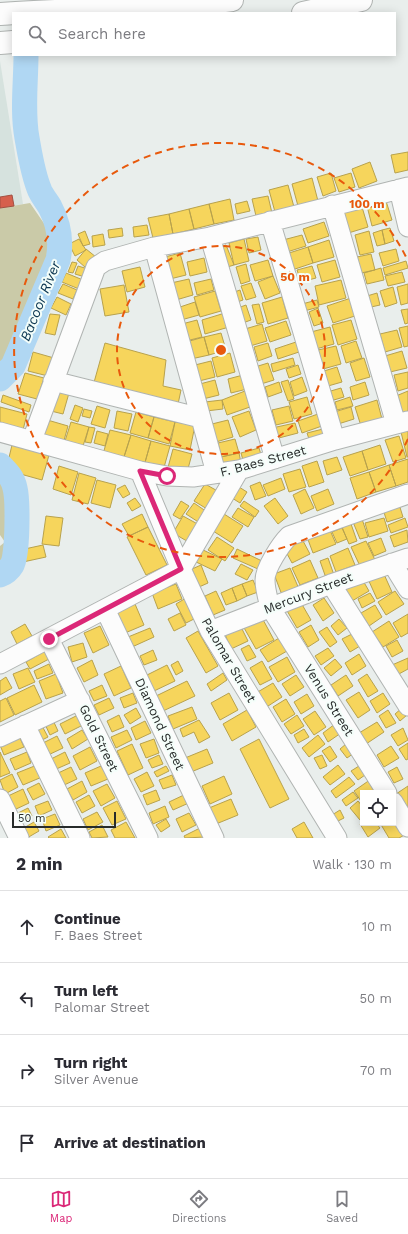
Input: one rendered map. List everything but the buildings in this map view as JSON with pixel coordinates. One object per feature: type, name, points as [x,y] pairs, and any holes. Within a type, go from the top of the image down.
[{"type":"main road","points":[[28,12],[193,6],[232,0]]},
{"type":"main road","points":[[308,12],[362,0]]},
{"type":"main road","points":[[0,14],[12,13]]},
{"type":"street","points":[[32,440],[96,267],[106,261],[154,247],[210,237],[403,188],[408,227]]},
{"type":"street","points":[[332,205],[402,423]]},
{"type":"street","points":[[270,221],[335,440]]},
{"type":"street","points":[[210,237],[275,459]]},
{"type":"street","points":[[154,247],[216,473]]},
{"type":"street","points":[[53,381],[201,418]]},
{"type":"street","name":"F. Baes Street","points":[[0,432],[140,471],[173,476],[193,477],[239,470],[335,440],[402,423]]},
{"type":"street","points":[[0,664],[181,569],[239,470]]},
{"type":"street","name":"Palomar Street","points":[[140,471],[181,569],[210,631],[337,838]]},
{"type":"street","points":[[270,607],[265,580],[266,574],[283,542],[289,536],[408,494]]},
{"type":"street","points":[[400,560],[408,589]]},
{"type":"street","name":"Mercury Street","points":[[210,631],[331,584],[400,560]]},
{"type":"street","points":[[331,584],[408,706]]},
{"type":"street","name":"Venus Street","points":[[270,607],[385,790]]},
{"type":"street","name":"Diamond Street","points":[[105,609],[214,838]]},
{"type":"street","name":"Gold Street","points":[[49,639],[148,838]]},
{"type":"street","points":[[0,737],[80,700]]},
{"type":"street","points":[[25,725],[80,838]]},
{"type":"street","points":[[0,799],[19,838]]},
{"type":"street","points":[[396,807],[408,827]]},
{"type":"shaded area","points":[[0,61],[23,204],[0,208]]},
{"type":"green space","points":[[30,203],[54,238],[54,248],[0,370],[0,208]]},
{"type":"green space","points":[[0,470],[9,487],[11,528],[9,558],[6,565],[0,570],[0,546],[5,542],[0,535]]},
{"type":"waterway","name":"Bacoor River","points":[[0,379],[13,366],[58,260],[60,246],[58,226],[35,178],[27,138],[24,107],[26,56]]},
{"type":"waterway","name":"Bacoor River","points":[[0,465],[13,481],[16,494],[17,515],[14,559],[10,568],[0,575]]},
{"type":"route","points":[[49,639],[181,569],[140,471],[167,476]]}]
